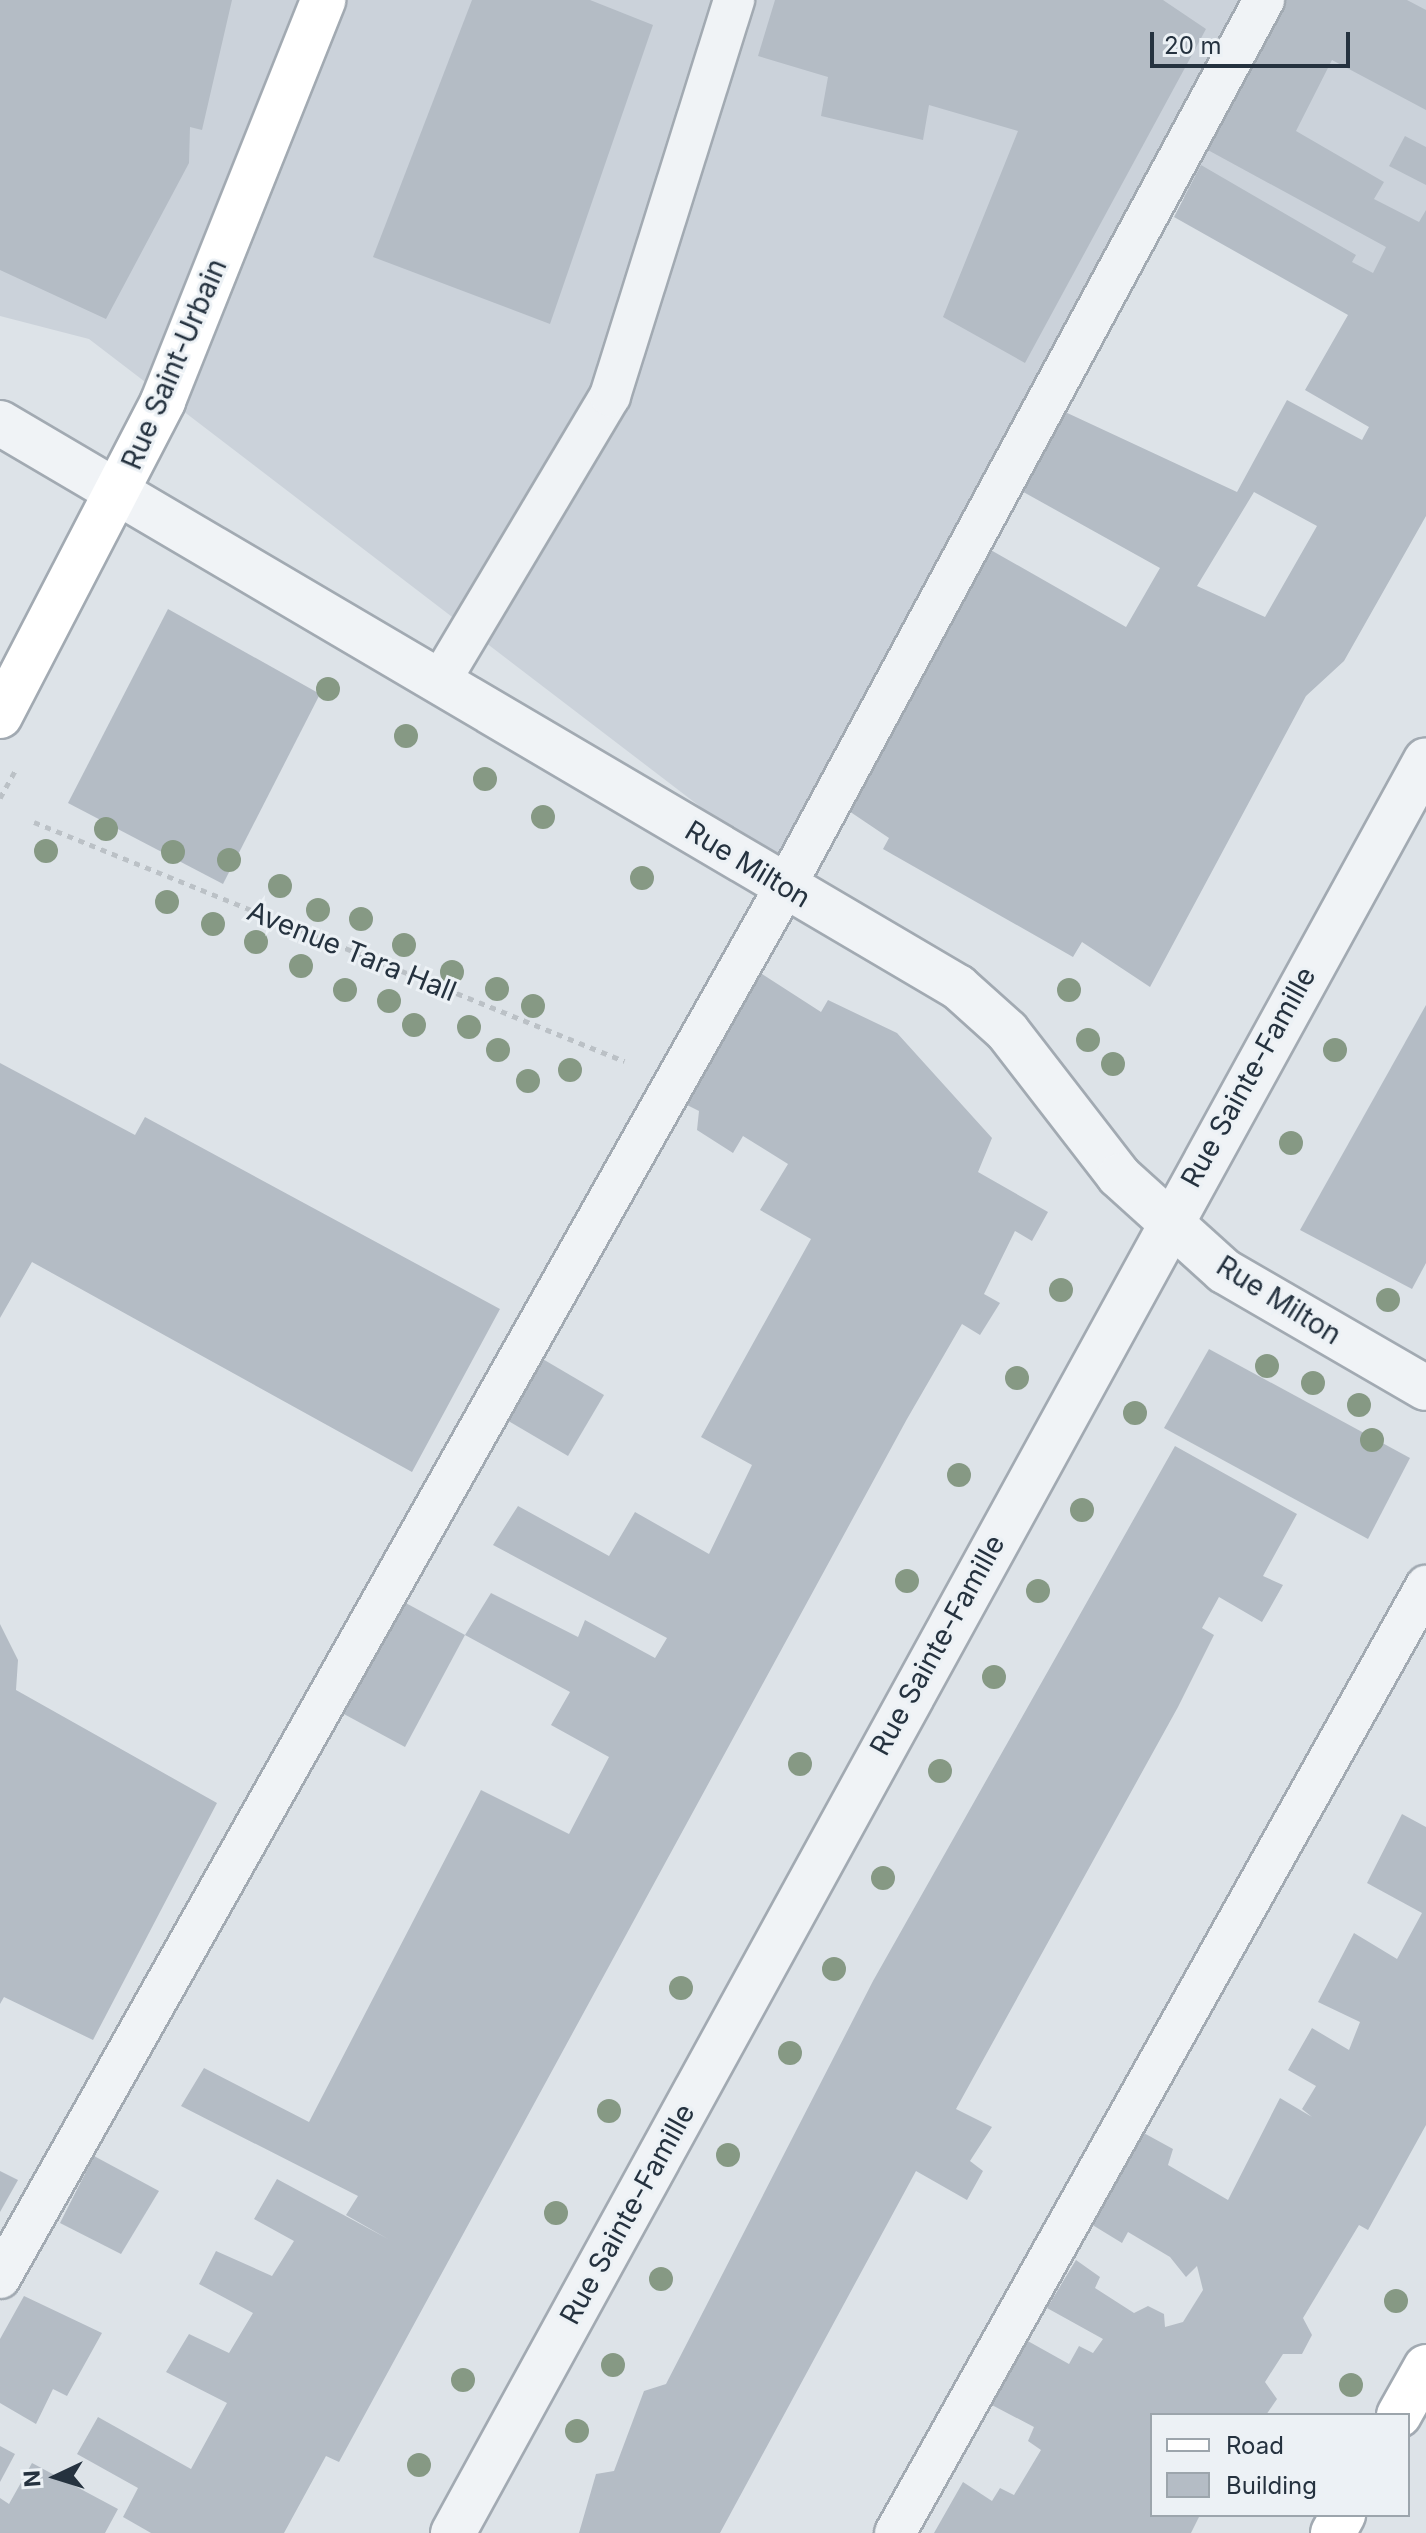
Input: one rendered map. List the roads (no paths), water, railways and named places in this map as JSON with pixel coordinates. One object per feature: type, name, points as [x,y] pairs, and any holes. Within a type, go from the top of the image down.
[{"type":"main road","name":"Rue Saint-Urbain","points":[[0,716],[163,401],[323,0]]},
{"type":"street","name":"Rue Milton","points":[[0,423],[120,489],[785,887],[958,987],[1007,1031],[1119,1176],[1224,1271],[1426,1388]]},
{"type":"street","name":"Rue Sainte-Famille","points":[[453,2533],[1167,1221],[1426,760]]},
{"type":"lane","points":[[440,681],[610,396],[734,0]]},
{"type":"lane","points":[[0,2278],[669,1080],[785,887],[1264,0]]},
{"type":"lane","points":[[895,2533],[1426,1586]]}]
